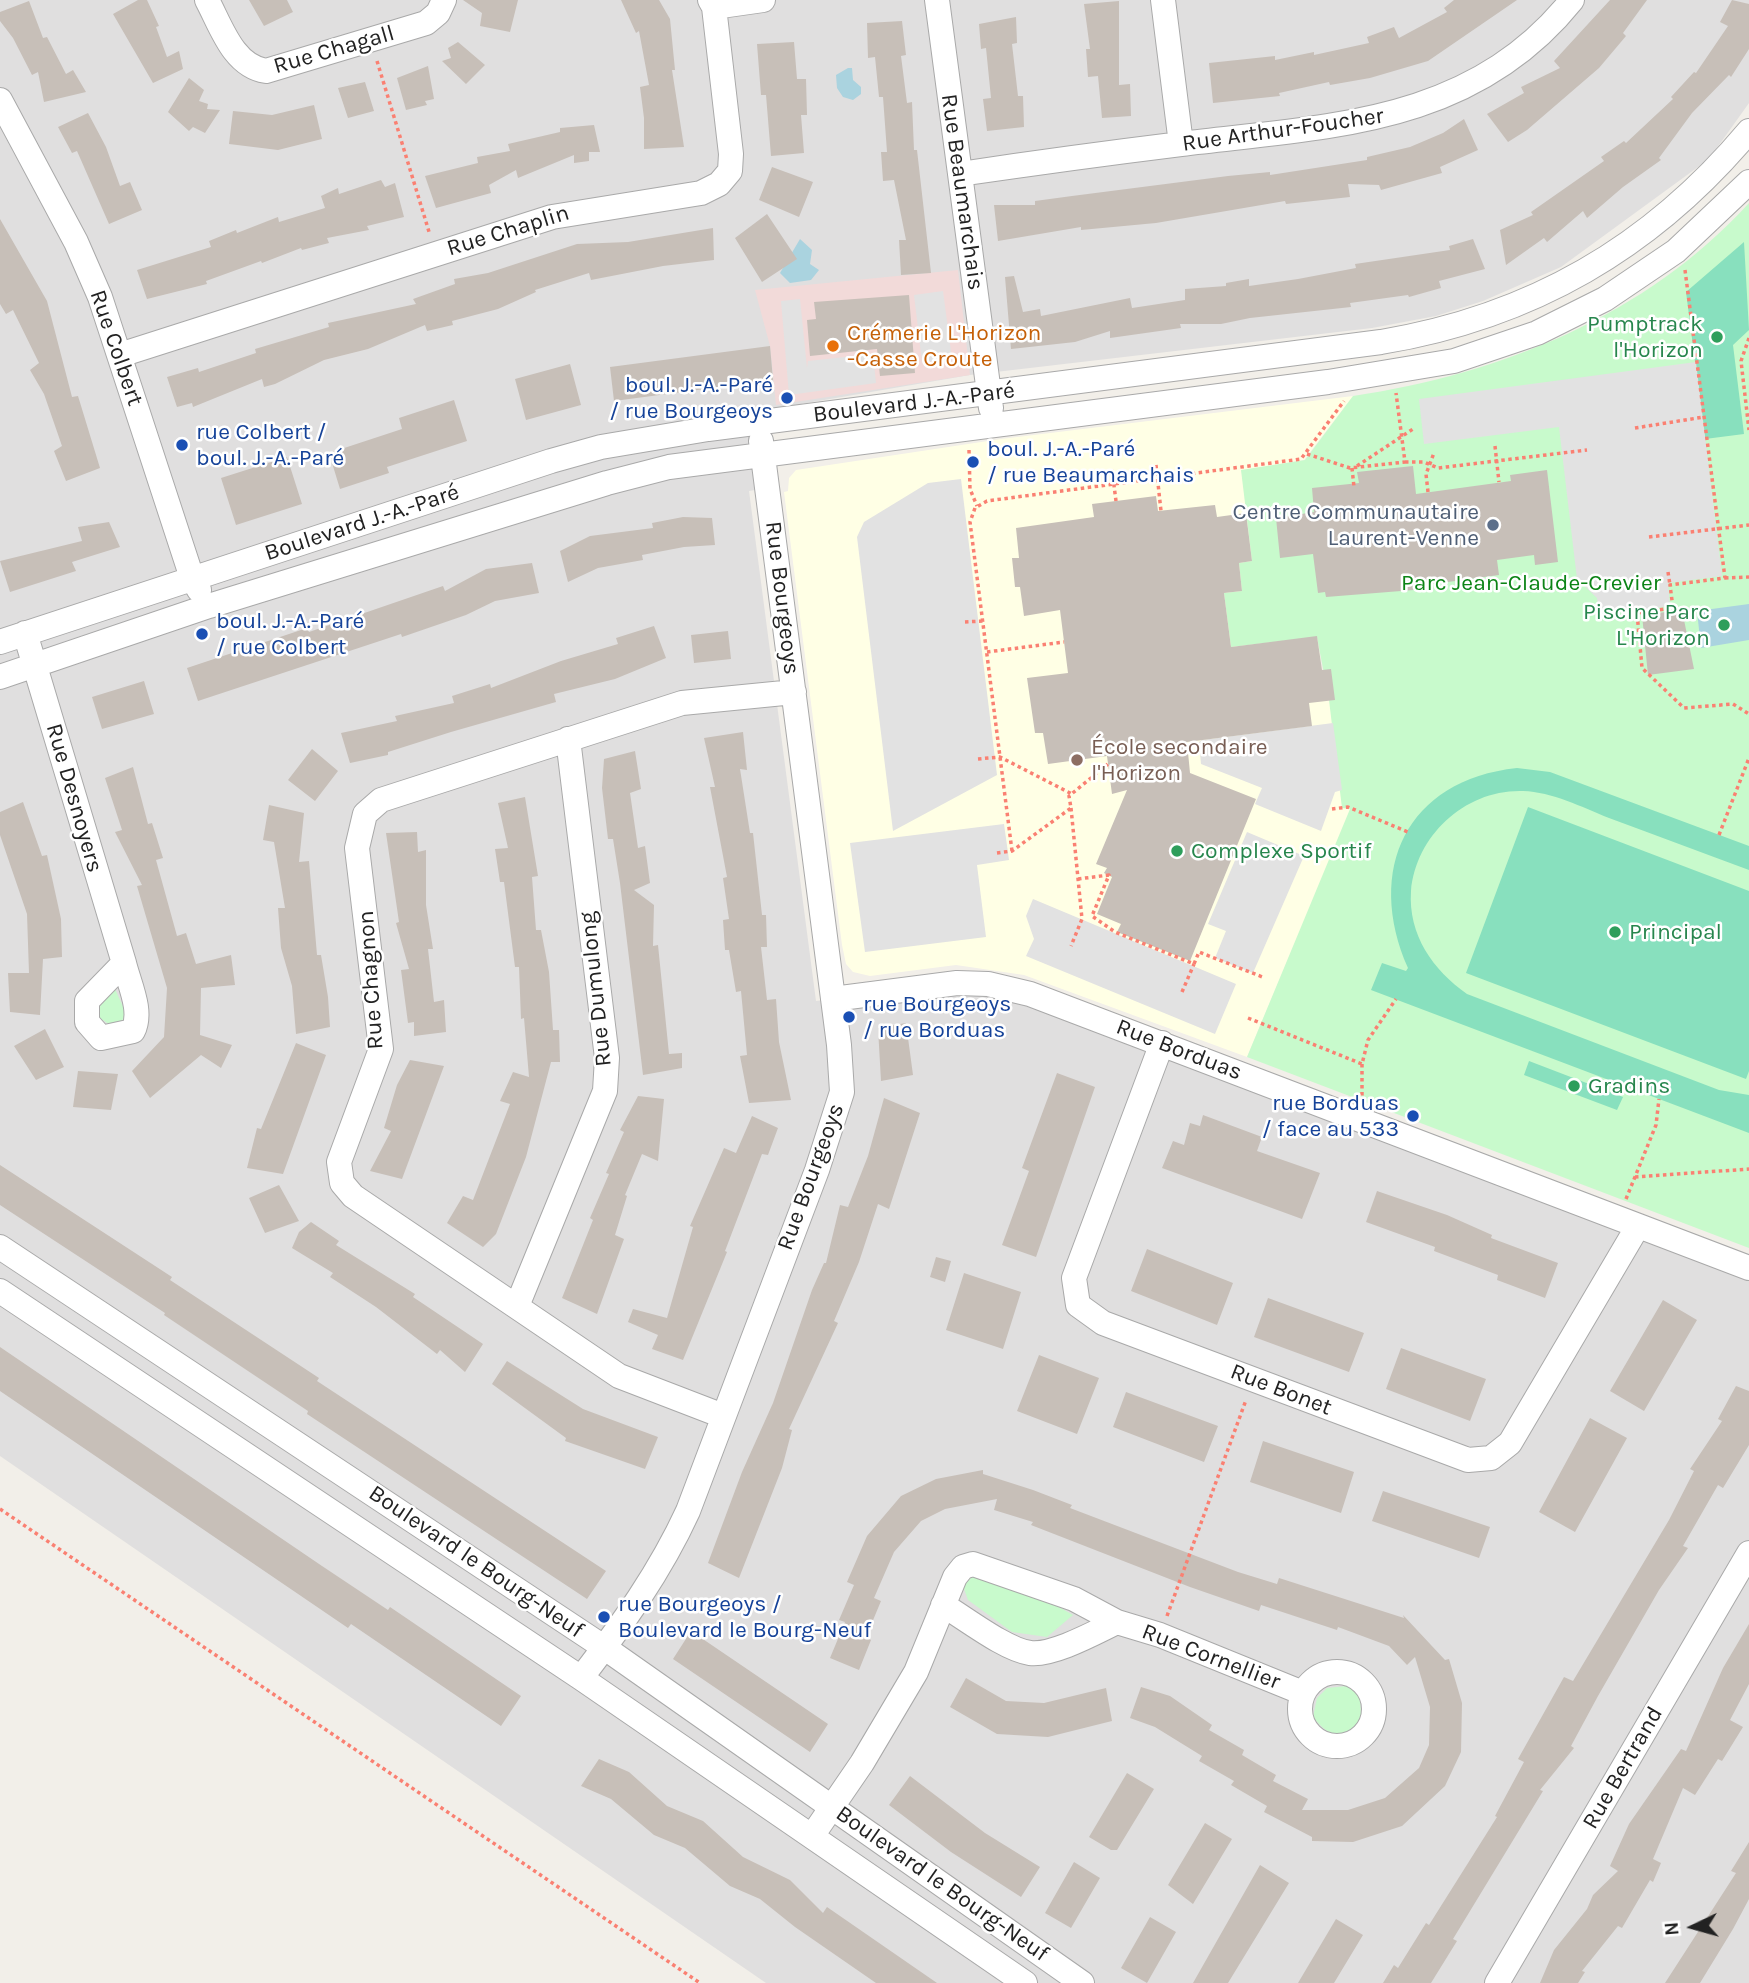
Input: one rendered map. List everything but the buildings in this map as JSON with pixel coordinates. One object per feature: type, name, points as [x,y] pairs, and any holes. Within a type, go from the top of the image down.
[{"type":"street","name":"Rue Chagall","points":[[207,0],[237,54],[251,68],[272,70],[426,23],[438,13],[444,0]]},
{"type":"street","points":[[712,4],[763,0]]},
{"type":"street","name":"Rue Beaumarchais","points":[[937,0],[993,426]]},
{"type":"street","points":[[1163,0],[1181,144]]},
{"type":"street","name":"Rue Arthur-Foucher","points":[[961,174],[1345,125],[1410,110],[1455,91],[1501,63],[1538,36],[1572,0]]},
{"type":"street","name":"Rue Chaplin","points":[[120,355],[565,213],[701,193],[719,184],[730,170],[731,154],[712,4]]},
{"type":"street","name":"Rue Colbert","points":[[0,100],[76,242],[100,298],[192,578],[209,606]]},
{"type":"street","name":"Boulevard J.-A.-Paré","points":[[0,642],[601,447],[759,422],[1426,334],[1494,315],[1535,299],[1602,262],[1677,207],[1714,171],[1749,131]]},
{"type":"street","name":"Boulevard J.-A.-Paré","points":[[0,677],[209,606],[607,483],[669,467],[1328,382],[1435,365],[1476,355],[1575,316],[1620,289],[1676,251],[1749,182]]},
{"type":"street","points":[[1602,262],[1620,289]]},
{"type":"street","name":"Rue Bourgeoys","points":[[581,1678],[605,1648],[667,1555],[704,1473],[723,1416],[817,1170],[842,1092],[833,999],[759,422]]},
{"type":"street","name":"Rue Desnoyers","points":[[25,633],[124,963]]},
{"type":"street","name":"Rue Chagnon","points":[[723,1416],[619,1376],[353,1196],[342,1183],[339,1162],[381,1049],[357,848],[365,814],[381,800],[682,703],[794,692]]},
{"type":"street","name":"Rue Dumulong","points":[[517,1306],[605,1091],[605,1046],[568,739]]},
{"type":"street","name":"Rue Borduas","points":[[833,999],[957,983],[988,985],[1030,994],[1749,1268]]},
{"type":"street","name":"Rue Bonet","points":[[1162,1044],[1074,1278],[1078,1305],[1103,1323],[1468,1460],[1492,1458],[1510,1443],[1638,1226]]},
{"type":"street","name":"Boulevard le Bourg-Neuf","points":[[0,1247],[605,1648],[1083,1983]]},
{"type":"street","name":"Boulevard le Bourg-Neuf","points":[[0,1291],[581,1678],[1025,1983]]},
{"type":"street","name":"Rue Bertrand","points":[[1497,1983],[1749,1553]]},
{"type":"street","name":"Rue Cornellier","points":[[812,1836],[862,1763],[916,1672],[955,1577],[963,1567],[980,1564],[1074,1599],[1117,1622],[1160,1634],[1303,1693]]},
{"type":"street","name":"Rue Cornellier","points":[[943,1605],[1014,1647],[1031,1654],[1076,1641],[1117,1622]]},
{"type":"path","points":[[371,41],[436,253]]},
{"type":"path","points":[[1684,263],[1725,578]]},
{"type":"path","points":[[1749,338],[1741,361],[1749,430]]},
{"type":"path","points":[[1396,393],[1405,461]]},
{"type":"path","points":[[1012,851],[970,522],[977,506],[988,501],[1301,459],[1349,394]]},
{"type":"path","points":[[1636,428],[1704,417]]},
{"type":"path","points":[[1353,467],[1413,429]]},
{"type":"path","points":[[968,442],[970,489],[977,506]]},
{"type":"path","points":[[1495,446],[1499,482]]},
{"type":"path","points":[[1307,454],[1353,467],[1405,461],[1430,464],[1438,468],[1587,450]]},
{"type":"path","points":[[1428,492],[1426,474],[1434,453]]},
{"type":"path","points":[[1156,465],[1161,511]]},
{"type":"path","points":[[1353,467],[1354,487]]},
{"type":"path","points":[[1112,470],[1116,501]]},
{"type":"path","points":[[1649,537],[1749,525]]},
{"type":"path","points":[[1668,572],[1672,608],[1637,613],[1642,668],[1684,708],[1733,704],[1749,714]]},
{"type":"path","points":[[1670,585],[1749,577]]},
{"type":"path","points":[[965,622],[983,621]]},
{"type":"path","points":[[987,652],[1064,642]]},
{"type":"path","points":[[978,759],[1000,757],[1072,794]]},
{"type":"path","points":[[1719,835],[1749,758]]},
{"type":"path","points":[[1071,946],[1082,917],[1069,796],[1108,764]]},
{"type":"path","points":[[1332,809],[1348,807],[1408,832]]},
{"type":"path","points":[[997,852],[1012,851],[1071,808]]},
{"type":"path","points":[[1078,879],[1109,875],[1092,916]]},
{"type":"path","points":[[1082,917],[1092,916],[1115,932],[1194,964]]},
{"type":"path","points":[[1182,992],[1199,952],[1265,978]]},
{"type":"path","points":[[1356,1118],[1362,1101],[1362,1064],[1368,1040],[1396,999]]},
{"type":"path","points":[[1248,1018],[1362,1064]]},
{"type":"path","points":[[1626,1201],[1656,1125],[1659,1099]]},
{"type":"path","points":[[1635,1177],[1749,1169]]},
{"type":"path","points":[[1160,1634],[1254,1380]]},
{"type":"path","points":[[0,1509],[700,1983]]},
{"type":"shaded area","points":[[0,0],[1749,0],[1749,103],[1709,159],[1561,267],[1483,301],[1436,316],[1372,328],[970,375],[760,411],[767,488],[749,491],[816,1001],[973,982],[1749,1268],[1749,1983],[766,1983],[0,1456]]},
{"type":"shaded area","points":[[958,270],[970,375],[776,405],[770,346],[755,290]]},
{"type":"shaded area","points":[[943,291],[952,359],[922,362],[914,295]]},
{"type":"shaded area","points":[[800,299],[807,368],[808,361],[873,354],[876,383],[789,395],[781,301]]},
{"type":"shaded area","points":[[1696,362],[1722,576],[1668,583],[1670,606],[1599,615],[1597,598],[1577,579],[1559,427],[1424,444],[1419,399]]},
{"type":"shaded area","name":"École secondaire l'Horizon","points":[[1353,396],[1304,460],[1241,471],[1317,636],[1322,670],[1331,669],[1351,809],[1247,1057],[1024,975],[956,965],[870,976],[853,972],[846,964],[842,945],[784,492],[788,491],[789,478],[796,470],[1001,439]]},
{"type":"shaded area","points":[[961,479],[997,775],[893,831],[857,537],[864,522],[928,483]]},
{"type":"shaded area","points":[[1333,723],[1342,790],[1335,792],[1321,831],[1255,804],[1262,788],[1201,764],[1199,742],[1202,740]]},
{"type":"shaded area","points":[[1004,824],[1009,860],[977,865],[986,937],[865,952],[850,843]]},
{"type":"shaded area","points":[[1247,832],[1304,856],[1253,973],[1215,958],[1226,931],[1208,924]]},
{"type":"shaded area","points":[[1033,899],[1236,984],[1215,1034],[1026,956],[1034,939],[1026,916]]},
{"type":"green space","name":"Parc Jean-Claude-Crevier","points":[[1749,203],[1749,1248],[1247,1057],[1350,809],[1342,808],[1329,700],[1317,637],[1231,647],[1224,593],[1242,591],[1239,563],[1252,561],[1241,470],[1305,460],[1353,396],[1463,372],[1568,334],[1617,308],[1664,278],[1708,243]]},
{"type":"green space","name":"Pumptrack l'Horizon","points":[[1744,242],[1749,330],[1733,345],[1744,434],[1705,439],[1686,292]]},
{"type":"green space","points":[[1517,768],[1550,772],[1749,846],[1749,870],[1556,797],[1534,792],[1502,792],[1464,807],[1434,834],[1423,851],[1415,871],[1411,907],[1418,937],[1425,950],[1443,974],[1467,994],[1719,1090],[1749,1095],[1749,1133],[1371,990],[1382,963],[1406,971],[1408,968],[1396,932],[1391,897],[1394,865],[1405,836],[1422,811],[1447,791],[1479,776]]},
{"type":"green space","name":"Principal","points":[[1528,807],[1749,891],[1749,1071],[1746,1079],[1466,973]]},
{"type":"green space","points":[[115,989],[126,1013],[121,1023],[110,1025],[100,1018],[98,1008]]},
{"type":"green space","name":"Gradins","points":[[1529,1061],[1623,1097],[1617,1110],[1524,1075]]},
{"type":"green space","points":[[974,1575],[1038,1595],[1073,1615],[1047,1637],[1012,1632],[968,1600],[963,1586]]},
{"type":"green space","points":[[1347,1686],[1360,1696],[1361,1715],[1355,1732],[1331,1733],[1313,1717],[1317,1698],[1327,1688]]},
{"type":"water","points":[[852,68],[853,80],[861,87],[861,94],[853,100],[843,97],[837,88],[836,75]]},
{"type":"water","points":[[800,239],[812,250],[810,264],[819,270],[811,280],[790,283],[780,273]]},
{"type":"water","name":"Piscine Parc L'Horizon","points":[[1749,604],[1749,640],[1701,648],[1697,611]]},
{"type":"place","name":"Pumptrack l'Horizon","points":[[1717,337]]},
{"type":"place","name":"Crémerie L'Horizon -Casse Croute","points":[[833,346]]},
{"type":"place","name":"boul. J.-A.-Paré / rue Bourgeoys","points":[[787,398]]},
{"type":"place","name":"rue Colbert / boul. J.-A.-Paré","points":[[182,445]]},
{"type":"place","name":"boul. J.-A.-Paré / rue Beaumarchais","points":[[973,462]]},
{"type":"place","name":"Centre Communautaire Laurent-Venne","points":[[1493,525]]},
{"type":"place","name":"Piscine Parc L'Horizon","points":[[1724,625]]},
{"type":"place","name":"boul. J.-A.-Paré / rue Colbert","points":[[202,634]]},
{"type":"place","name":"École secondaire l'Horizon","points":[[1077,760]]},
{"type":"place","name":"Complexe Sportif","points":[[1177,851]]},
{"type":"place","name":"Principal","points":[[1615,932]]},
{"type":"place","name":"rue Bourgeoys / rue Borduas","points":[[849,1017]]},
{"type":"place","name":"Gradins","points":[[1574,1086]]},
{"type":"place","name":"rue Borduas / face au 533","points":[[1413,1116]]},
{"type":"place","name":"rue Bourgeoys / Boulevard le Bourg-Neuf","points":[[604,1617]]}]
